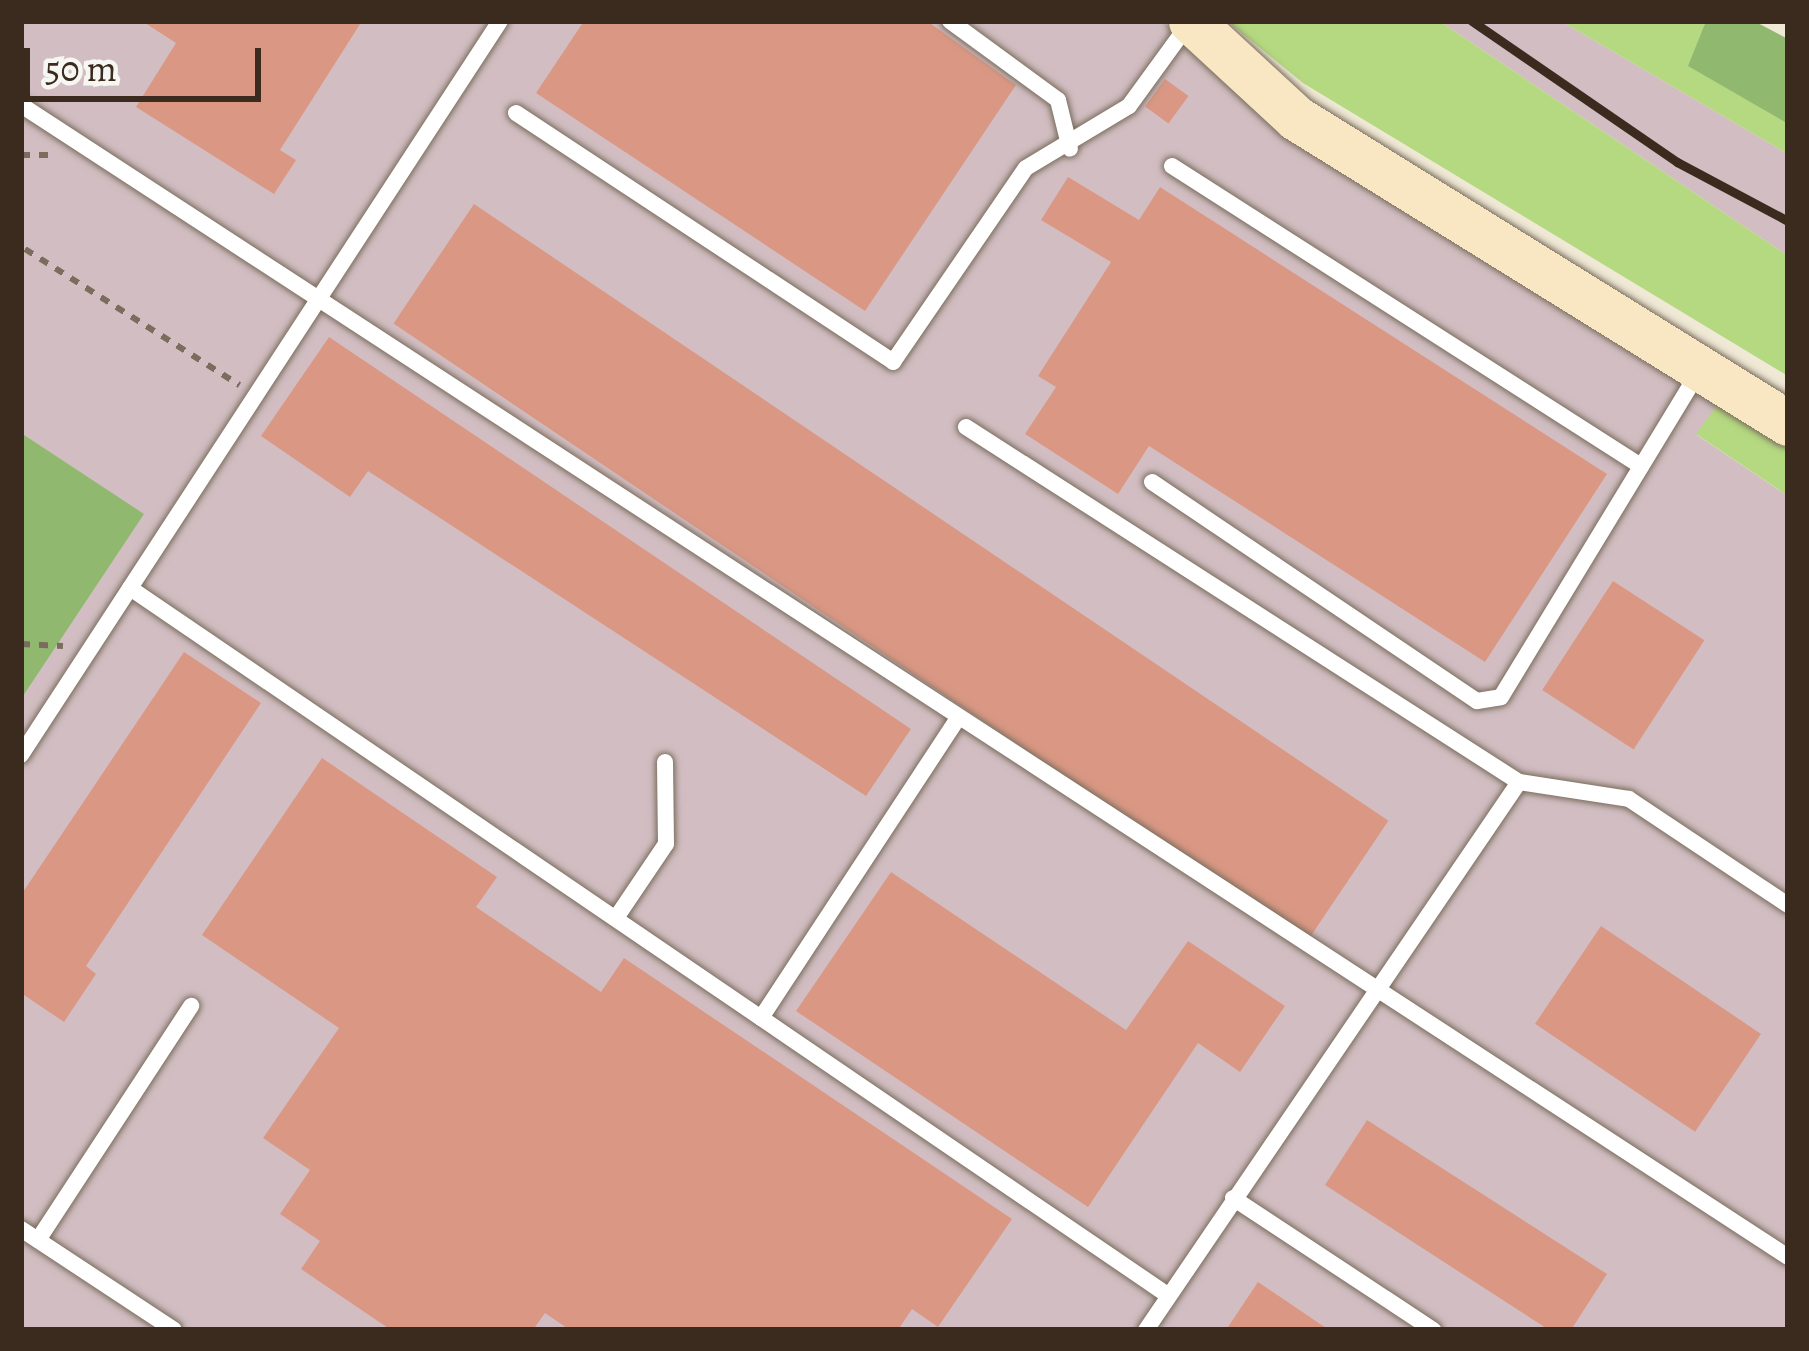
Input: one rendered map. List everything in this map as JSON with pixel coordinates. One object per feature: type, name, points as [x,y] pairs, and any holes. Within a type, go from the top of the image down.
[{"type":"main road","points":[[1191,21],[1296,118],[1697,375],[1788,423]]},
{"type":"lane","points":[[21,755],[500,21]]},
{"type":"lane","points":[[950,21],[1058,100],[1070,149]]},
{"type":"lane","points":[[516,113],[893,362],[1026,169],[1070,149],[1129,106],[1191,21]]},
{"type":"lane","points":[[21,105],[1369,992],[1788,1257]]},
{"type":"lane","points":[[1172,166],[1641,466]]},
{"type":"lane","points":[[1152,482],[1477,701],[1501,697],[1697,375]]},
{"type":"lane","points":[[966,427],[1519,782],[1629,799],[1788,905]]},
{"type":"lane","points":[[130,588],[1169,1296]]},
{"type":"lane","points":[[761,1018],[957,720]]},
{"type":"lane","points":[[616,919],[666,844],[664,762]]},
{"type":"lane","points":[[1146,1330],[1369,992],[1519,782]]},
{"type":"lane","points":[[38,1240],[191,1006]]},
{"type":"lane","points":[[1233,1198],[1433,1330]]},
{"type":"lane","points":[[21,1228],[174,1330]]},
{"type":"path","points":[[25,249],[256,396]]},
{"type":"path","points":[[21,644],[91,648]]},
{"type":"shaded area","points":[[21,21],[1162,21],[1284,125],[1718,404],[1697,435],[1788,496],[1788,1330],[21,1330]]},
{"type":"shaded area","points":[[1439,21],[1561,21],[1788,154],[1788,256]]},
{"type":"green space","points":[[1227,21],[1439,21],[1788,256],[1788,376],[1303,83]]},
{"type":"green space","points":[[1561,21],[1706,21],[1689,66],[1788,124],[1788,154]]},
{"type":"green space","points":[[1706,21],[1754,21],[1788,39],[1788,124],[1688,66]]},
{"type":"green space","points":[[1718,404],[1788,443],[1788,496],[1696,434]]},
{"type":"green space","points":[[21,433],[144,514],[21,699]]},
{"type":"building","points":[[142,21],[362,21],[280,150],[296,160],[274,194],[136,107],[176,43]]},
{"type":"building","points":[[584,21],[927,21],[1016,85],[865,311],[536,93]]},
{"type":"building","points":[[1165,79],[1188,96],[1168,124],[1145,107]]},
{"type":"building","points":[[1068,177],[1139,220],[1160,187],[1607,474],[1485,662],[1149,446],[1118,494],[1025,434],[1056,387],[1038,376],[1111,262],[1041,220]]},
{"type":"building","points":[[474,204],[1388,821],[1308,940],[393,323]]},
{"type":"building","points":[[329,337],[911,729],[866,796],[368,471],[350,497],[261,436]]},
{"type":"building","points":[[1613,581],[1704,640],[1634,749],[1542,690]]},
{"type":"building","points":[[184,652],[261,703],[86,966],[96,974],[64,1022],[21,993],[21,895]]},
{"type":"building","points":[[322,758],[497,877],[476,907],[601,992],[624,958],[1012,1219],[938,1327],[912,1309],[898,1330],[570,1330],[545,1313],[533,1330],[391,1330],[301,1269],[320,1241],[280,1214],[310,1170],[263,1138],[339,1028],[202,935]]},
{"type":"building","points":[[891,872],[1126,1030],[1188,941],[1285,1006],[1240,1072],[1198,1043],[1088,1207],[796,1011]]},
{"type":"building","points":[[1601,926],[1761,1034],[1695,1132],[1535,1024]]},
{"type":"building","points":[[1367,1120],[1607,1274],[1571,1330],[1549,1330],[1325,1185]]},
{"type":"building","points":[[1258,1282],[1329,1330],[1226,1330]]},
{"type":"railway","points":[[1472,21],[1677,162],[1788,221]]}]
